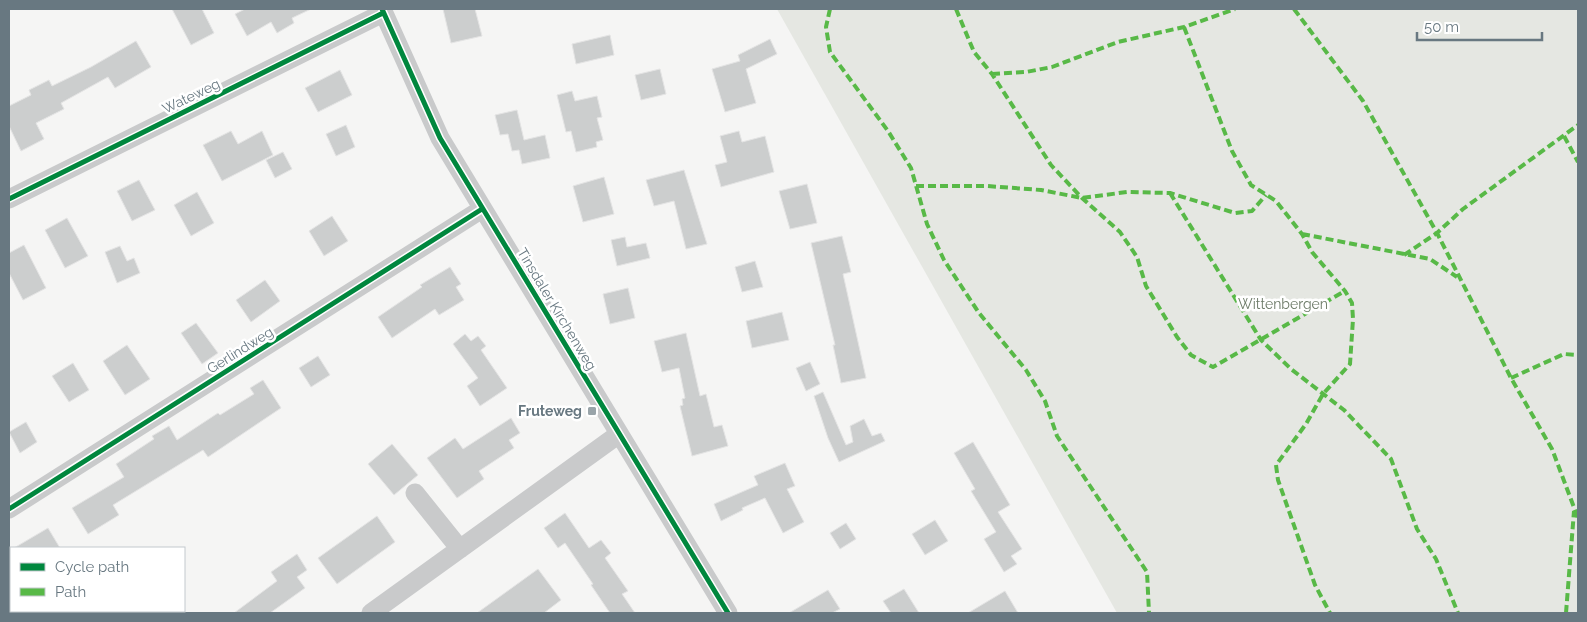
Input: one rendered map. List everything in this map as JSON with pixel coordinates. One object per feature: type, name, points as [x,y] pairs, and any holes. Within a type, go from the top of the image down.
[{"type":"street","name":"Wateweg","points":[[9,199],[383,11]]},
{"type":"street","name":"Tinsdaler Kirchenweg","points":[[383,11],[440,138],[728,613]]},
{"type":"street","name":"Gerlindweg","points":[[9,509],[482,209]]},
{"type":"street","points":[[370,613],[619,434]]},
{"type":"street","points":[[415,493],[460,549]]},
{"type":"green space","name":"Wittenbergen","points":[[777,9],[1578,9],[1578,613],[1117,613]]},
{"type":"building","points":[[172,9],[202,9],[214,33],[191,45]]},
{"type":"building","points":[[245,9],[311,9],[292,18],[294,23],[277,33],[271,22],[247,36],[235,14]]},
{"type":"building","points":[[443,9],[475,9],[482,36],[451,43]]},
{"type":"building","points":[[610,35],[614,55],[576,64],[572,44]]},
{"type":"building","points":[[770,39],[777,54],[746,69],[756,103],[725,112],[712,69],[740,61],[738,55]]},
{"type":"building","points":[[136,41],[151,67],[115,88],[108,77],[61,103],[64,109],[36,123],[44,139],[21,151],[9,126],[9,106],[31,95],[29,90],[49,80],[52,86],[91,67]]},
{"type":"building","points":[[660,69],[666,94],[641,100],[635,75]]},
{"type":"building","points":[[340,70],[352,95],[318,112],[305,88]]},
{"type":"building","points":[[572,91],[575,101],[597,96],[602,117],[597,118],[603,140],[596,142],[597,147],[576,152],[571,131],[566,132],[557,95]]},
{"type":"building","points":[[517,110],[524,140],[545,135],[550,158],[522,164],[519,150],[512,151],[508,134],[500,135],[495,115]]},
{"type":"building","points":[[346,125],[355,147],[336,156],[326,134]]},
{"type":"building","points":[[231,131],[238,144],[262,131],[273,155],[222,181],[203,145]]},
{"type":"building","points":[[739,131],[742,142],[765,136],[774,172],[721,187],[715,165],[727,162],[720,136]]},
{"type":"building","points":[[283,152],[292,169],[275,178],[266,160]]},
{"type":"building","points":[[684,170],[707,244],[686,249],[674,201],[654,206],[646,180]]},
{"type":"building","points":[[604,177],[614,214],[583,222],[573,186]]},
{"type":"building","points":[[139,180],[155,210],[132,221],[117,191]]},
{"type":"building","points":[[807,184],[817,223],[790,229],[779,191]]},
{"type":"building","points":[[197,192],[214,223],[191,236],[174,205]]},
{"type":"building","points":[[332,216],[348,241],[324,256],[309,231]]},
{"type":"building","points":[[67,218],[88,256],[65,268],[45,230]]},
{"type":"building","points":[[842,236],[851,272],[843,274],[866,378],[841,383],[833,345],[835,345],[811,243]]},
{"type":"building","points":[[625,237],[627,247],[646,243],[650,258],[617,266],[611,240]]},
{"type":"building","points":[[24,245],[46,288],[23,300],[9,273],[9,253]]},
{"type":"building","points":[[120,246],[127,261],[134,258],[140,273],[117,283],[105,252]]},
{"type":"building","points":[[755,261],[763,287],[742,292],[735,267]]},
{"type":"building","points":[[450,267],[461,284],[456,287],[464,300],[439,315],[435,309],[392,338],[378,317],[422,287],[420,285]]},
{"type":"building","points":[[265,280],[280,301],[251,322],[236,300]]},
{"type":"building","points":[[628,288],[635,318],[610,324],[603,294]]},
{"type":"building","points":[[782,312],[789,340],[752,348],[746,321]]},
{"type":"building","points":[[196,323],[218,353],[202,364],[181,333]]},
{"type":"building","points":[[686,333],[700,396],[706,394],[714,427],[722,425],[728,446],[692,456],[680,406],[683,405],[682,399],[685,398],[679,368],[662,372],[654,341]]},
{"type":"building","points":[[465,334],[471,341],[478,336],[486,346],[481,350],[507,388],[480,406],[467,386],[478,378],[453,344]]},
{"type":"building","points":[[127,345],[150,379],[125,395],[103,361]]},
{"type":"building","points":[[318,356],[330,375],[311,387],[299,368]]},
{"type":"building","points":[[810,362],[820,384],[806,391],[796,368]]},
{"type":"building","points":[[73,363],[89,390],[69,402],[52,376]]},
{"type":"building","points":[[263,380],[281,408],[208,457],[203,450],[113,505],[119,515],[88,534],[72,508],[124,477],[116,464],[154,439],[152,436],[169,426],[177,440],[218,413],[220,415],[254,394],[250,388]]},
{"type":"building","points":[[823,392],[846,445],[853,442],[850,426],[864,419],[872,436],[881,433],[885,441],[839,462],[828,438],[814,396]]},
{"type":"building","points":[[511,418],[520,433],[509,440],[514,448],[479,471],[484,479],[457,498],[427,458],[455,438],[463,449]]},
{"type":"building","points":[[26,422],[37,442],[20,453],[9,432]]},
{"type":"building","points":[[973,442],[1010,505],[998,512],[1022,549],[1011,556],[1017,564],[1004,572],[984,539],[996,532],[971,491],[975,489],[954,453]]},
{"type":"building","points":[[392,444],[418,475],[394,495],[368,464]]},
{"type":"building","points":[[785,463],[795,486],[787,489],[804,522],[783,533],[765,498],[742,508],[743,510],[721,521],[714,504],[758,485],[754,476]]},
{"type":"building","points":[[565,513],[589,548],[601,540],[611,553],[605,558],[628,591],[622,594],[635,613],[610,613],[565,543],[558,548],[544,528]]},
{"type":"building","points":[[377,516],[395,542],[337,584],[318,558]]},
{"type":"building","points":[[935,520],[948,541],[925,555],[912,534]]},
{"type":"building","points":[[846,523],[856,539],[840,549],[830,533]]},
{"type":"building","points":[[48,528],[59,547],[16,547]]},
{"type":"building","points":[[297,554],[307,570],[297,577],[305,588],[270,613],[234,613],[277,581],[271,572]]},
{"type":"building","points":[[538,569],[561,600],[544,613],[477,613]]},
{"type":"building","points":[[904,589],[919,613],[891,613],[883,601]]},
{"type":"building","points":[[828,590],[840,609],[832,613],[789,613]]},
{"type":"building","points":[[1005,591],[1018,613],[968,613]]},
{"type":"marked path","points":[[830,9],[826,27],[830,52],[888,131],[911,168],[927,224],[944,260],[979,313],[1026,370],[1045,401],[1057,436],[1147,572],[1149,613]]},
{"type":"marked path","points":[[956,9],[974,52],[992,74],[1051,165],[1082,198],[1120,232],[1137,257],[1146,286],[1177,337],[1191,355],[1213,367],[1345,291]]},
{"type":"marked path","points":[[992,74],[1026,72],[1052,67],[1118,42],[1184,27],[1235,9]]},
{"type":"marked path","points":[[1294,9],[1363,101],[1437,233],[1511,378],[1552,449],[1578,518]]},
{"type":"marked path","points":[[1184,27],[1232,151],[1251,185],[1276,201],[1302,234],[1312,252],[1345,291],[1352,303],[1353,319],[1350,364],[1323,394],[1306,424],[1276,465],[1278,480],[1315,585],[1330,613]]},
{"type":"marked path","points":[[1404,255],[1437,233],[1463,209],[1578,125]]},
{"type":"marked path","points":[[1564,136],[1578,162]]},
{"type":"marked path","points":[[916,186],[987,186],[1041,190],[1082,198],[1127,192],[1170,193],[1235,213],[1252,211],[1266,195]]},
{"type":"marked path","points":[[1170,193],[1261,340],[1291,369],[1344,410],[1391,459],[1417,529],[1436,559],[1458,613]]},
{"type":"marked path","points":[[1302,234],[1430,259],[1457,277]]},
{"type":"marked path","points":[[1511,378],[1564,354],[1578,355]]},
{"type":"marked path","points":[[1566,613],[1574,511]]},
{"type":"cycle path","points":[[382,9],[440,138],[728,613]]},
{"type":"cycle path","points":[[9,199],[383,13]]},
{"type":"cycle path","points":[[9,509],[482,209]]},
{"type":"place","name":"Fruteweg","points":[[592,411]]}]
